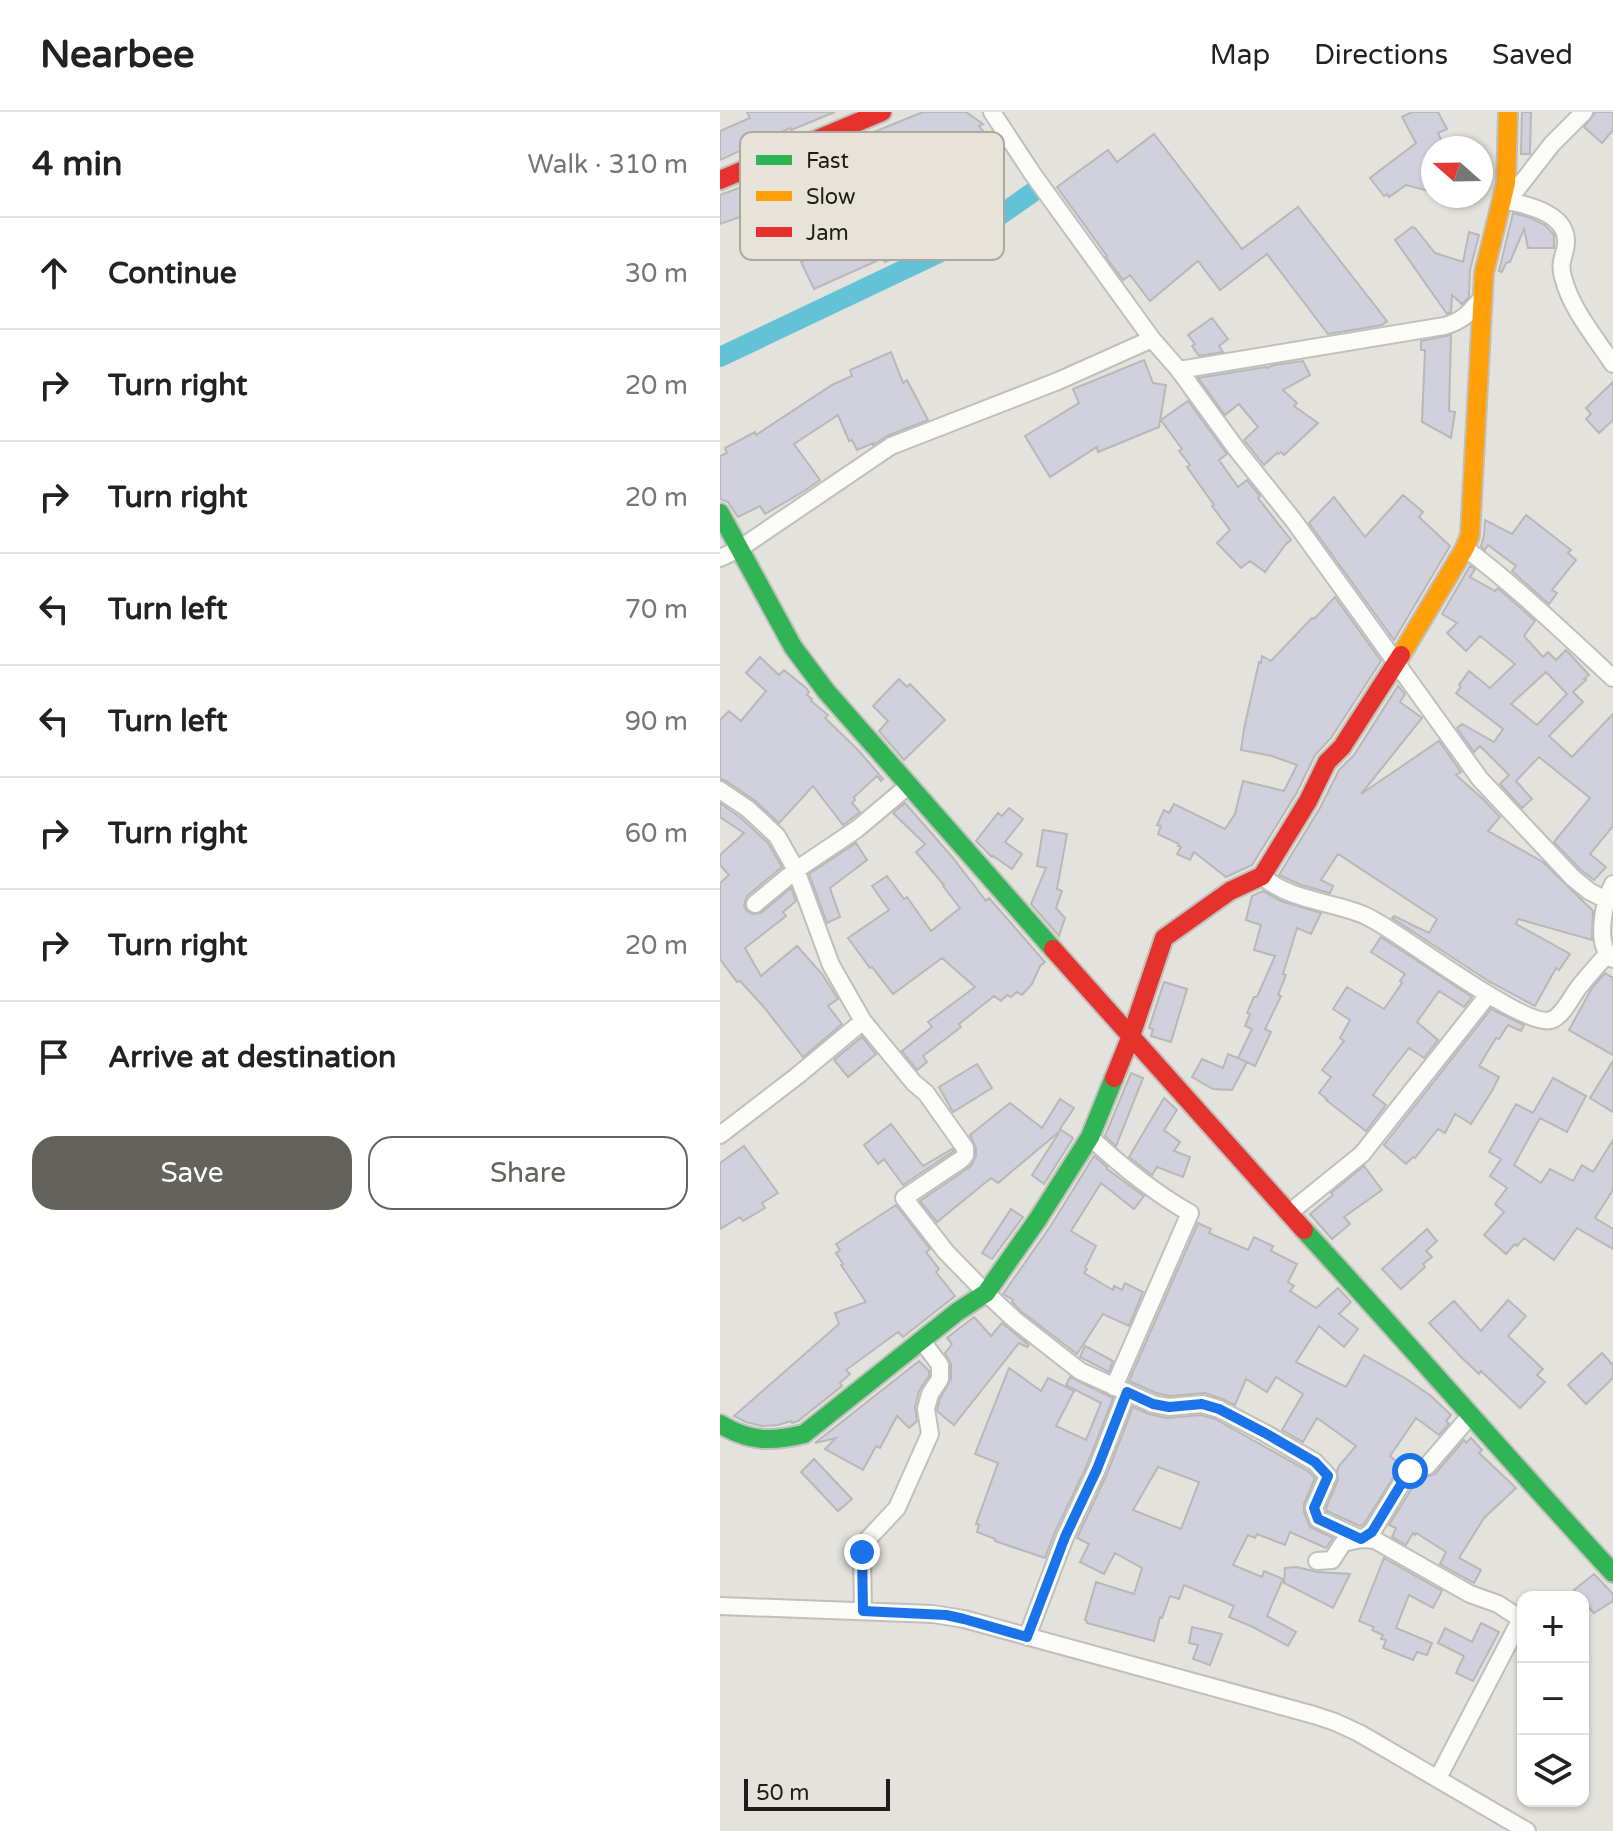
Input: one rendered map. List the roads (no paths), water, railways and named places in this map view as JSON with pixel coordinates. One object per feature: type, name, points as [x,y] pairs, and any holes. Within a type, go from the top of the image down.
[{"type":"street","points":[[834,132],[882,112]]},
{"type":"street","points":[[992,112],[1032,173],[1152,339],[1294,521],[1480,779],[1573,878],[1606,900]]},
{"type":"street","points":[[720,1424],[758,1441],[804,1434],[957,1312],[986,1293],[1090,1137],[1131,1036],[1164,938],[1230,891],[1262,876],[1308,801],[1327,762],[1342,747],[1397,662],[1470,535],[1482,298],[1486,263],[1507,166],[1508,112]]},
{"type":"street","points":[[1502,200],[1517,189],[1552,144],[1584,112]]},
{"type":"street","points":[[720,180],[740,172]]},
{"type":"street","points":[[1502,200],[1542,210],[1562,227],[1567,240],[1562,258],[1563,279],[1587,326],[1613,364]]},
{"type":"street","points":[[1179,370],[1444,326],[1458,322],[1482,298]]},
{"type":"street","points":[[720,558],[739,549],[891,446],[1058,381],[1152,339]]},
{"type":"street","points":[[720,513],[807,667],[908,786],[1613,1573]]},
{"type":"street","points":[[1465,548],[1527,599],[1613,678]]},
{"type":"street","points":[[755,904],[796,870],[857,829],[908,786]]},
{"type":"street","points":[[720,790],[748,809],[777,836],[796,870],[831,965],[863,1021],[914,1083],[926,1093],[965,1148],[962,1159],[904,1198],[946,1252],[1015,1320],[1080,1371],[1153,1404],[1169,1407],[1202,1404],[1219,1409],[1315,1462],[1328,1476],[1314,1508],[1318,1519],[1361,1539]]},
{"type":"street","points":[[1262,876],[1292,893],[1348,909],[1376,921],[1488,995],[1547,1021],[1553,1019],[1610,957],[1603,948],[1601,937],[1606,900],[1613,884]]},
{"type":"street","points":[[1289,1213],[1362,1154],[1488,995]]},
{"type":"street","points":[[720,1135],[863,1021]]},
{"type":"street","points":[[1027,1637],[1065,1537],[1097,1469],[1121,1390],[1190,1213],[1140,1180],[1090,1137]]},
{"type":"street","points":[[863,1611],[862,1552],[868,1539],[897,1508],[930,1434],[926,1409],[930,1394],[940,1379],[940,1365],[922,1341]]},
{"type":"street","points":[[1361,1539],[1372,1532],[1410,1471],[1427,1466],[1470,1416]]},
{"type":"street","points":[[1317,1561],[1332,1560],[1343,1543],[1375,1540],[1521,1619],[1438,1778]]},
{"type":"street","points":[[720,1606],[946,1615],[1335,1722],[1527,1831]]},
{"type":"waterway","points":[[1004,212],[1036,190]]},
{"type":"waterway","points":[[720,357],[924,260]]}]
